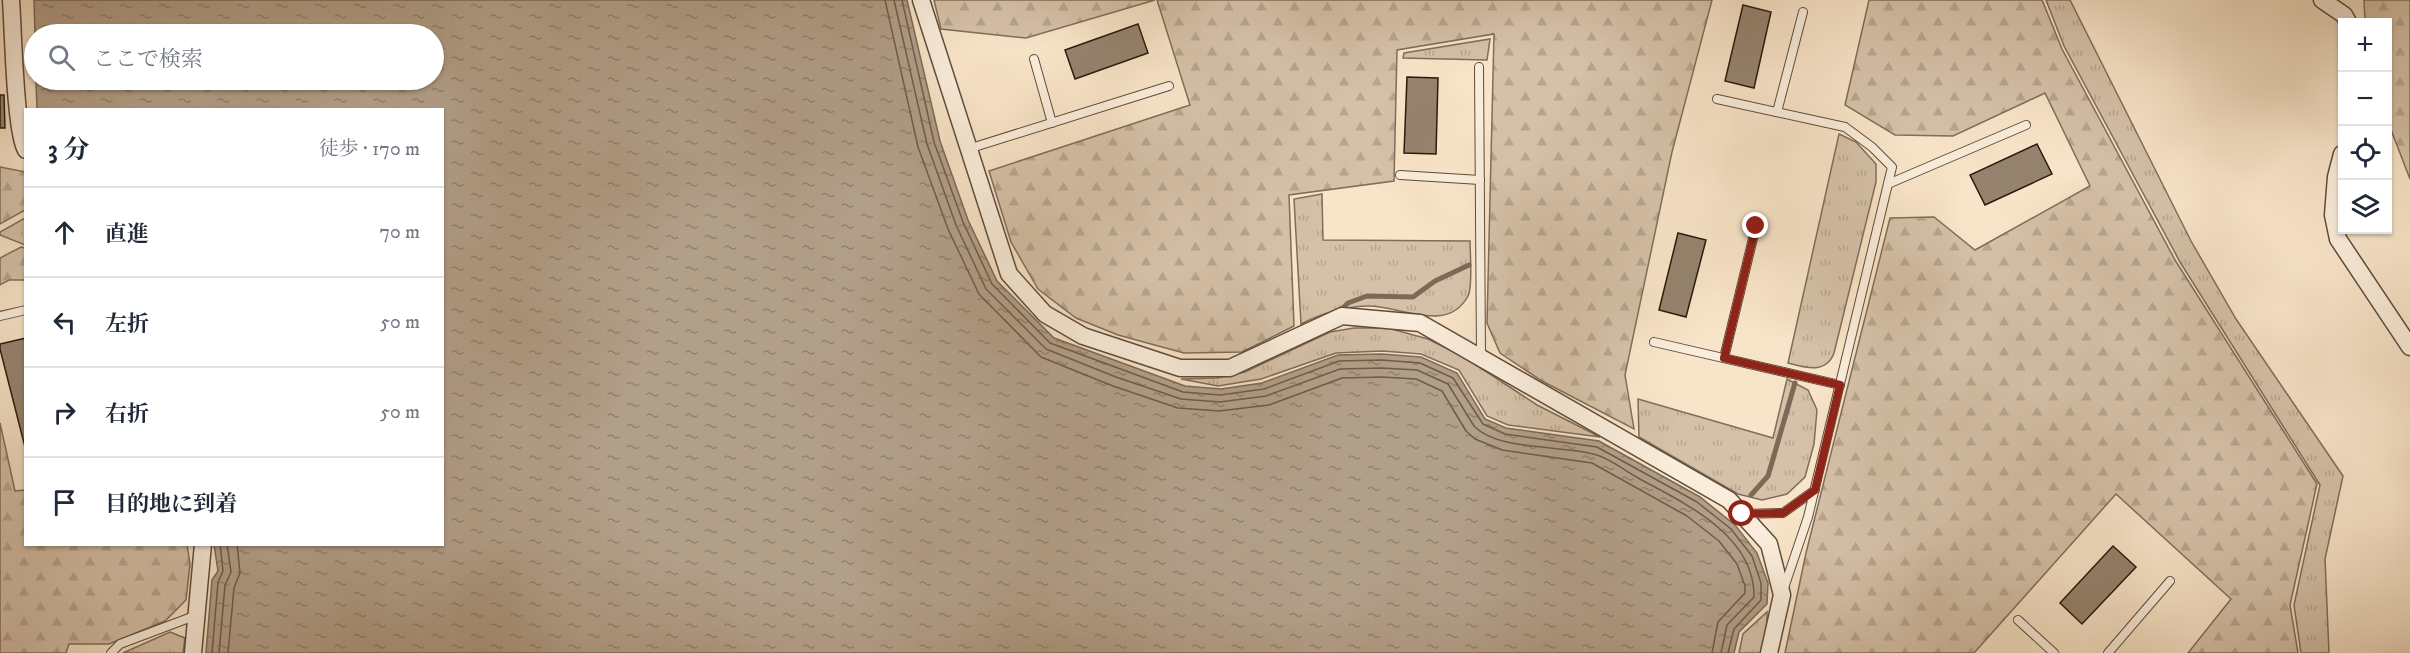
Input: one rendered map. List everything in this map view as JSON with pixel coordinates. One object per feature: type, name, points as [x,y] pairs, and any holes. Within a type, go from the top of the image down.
[{"type":"street","points":[[11,0],[18,108],[24,147]]},
{"type":"street","points":[[921,0],[1008,274],[1045,315],[1083,336],[1180,368],[1230,368],[1342,316],[1420,323],[1730,500],[1769,544],[1782,594],[1769,653]]},
{"type":"street","points":[[2322,0],[2346,18]]},
{"type":"street","points":[[2338,170],[2333,215],[2338,239],[2410,347]]},
{"type":"street","points":[[193,653],[203,546]]},
{"type":"lane","points":[[1777,112],[1803,12]]},
{"type":"lane","points":[[1034,59],[1052,123]]},
{"type":"lane","points":[[1479,67],[1480,356]]},
{"type":"lane","points":[[968,149],[1169,86]]},
{"type":"lane","points":[[1717,99],[1845,127],[1872,147],[1892,167],[1815,490],[1782,594]]},
{"type":"lane","points":[[1888,184],[2026,125]]},
{"type":"lane","points":[[1400,176],[1480,180]]},
{"type":"lane","points":[[1724,358],[1756,226]]},
{"type":"lane","points":[[0,316],[24,310]]},
{"type":"lane","points":[[1654,342],[1840,385]]},
{"type":"lane","points":[[1742,514],[1783,513],[1815,490]]},
{"type":"lane","points":[[2108,653],[2170,581]]},
{"type":"lane","points":[[111,653],[120,644],[197,615]]},
{"type":"lane","points":[[2018,620],[2054,653]]},
{"type":"green space","points":[[934,0],[1155,0],[1026,38],[941,29]]},
{"type":"green space","points":[[1157,0],[1712,0],[1672,152],[1625,375],[1634,429],[1542,381],[1500,353],[1487,323],[1494,34],[1397,50],[1394,181],[1289,195],[1294,326],[1242,352],[1184,353],[1118,335],[1076,318],[1038,289],[1011,242],[989,171],[1190,105]]},
{"type":"green space","points":[[1869,0],[2042,0],[2062,49],[2175,260],[2317,484],[2290,605],[2298,653],[2188,653],[2231,599],[2116,494],[1974,653],[1785,653],[1806,553],[1890,218],[1934,217],[1975,250],[2090,186],[2045,93],[1953,136],[1895,135],[1845,105]]},
{"type":"green space","points":[[2046,0],[2070,0],[2191,241],[2236,319],[2343,476],[2325,559],[2329,653],[2301,653],[2294,605],[2320,485],[2180,262],[2064,46]]},
{"type":"green space","points":[[2364,0],[2410,0],[2410,179],[2392,132],[2392,18],[2365,18]]},
{"type":"green space","points":[[1490,39],[1487,60],[1403,58],[1404,53]]},
{"type":"green space","points":[[1839,134],[1856,142],[1876,164],[1876,182],[1834,353],[1830,360],[1821,367],[1808,368],[1788,363]]},
{"type":"green space","points":[[0,167],[24,172],[24,211],[0,224]]},
{"type":"green space","points":[[1322,194],[1323,240],[1470,241],[1470,292],[1459,308],[1448,314],[1436,316],[1367,306],[1333,311],[1301,324],[1294,199]]},
{"type":"green space","points":[[24,219],[24,245],[0,235],[0,232]]},
{"type":"green space","points":[[21,247],[24,248],[24,280],[9,280],[0,285],[0,258]]},
{"type":"green space","points":[[1354,328],[1388,328],[1428,339],[1464,357],[1537,405],[1600,437],[1508,425],[1487,416],[1459,370],[1421,354],[1382,351],[1336,353],[1261,379],[1218,386],[1181,379],[1217,378],[1245,372],[1330,332]]},
{"type":"green space","points":[[1787,379],[1808,390],[1817,410],[1814,444],[1805,477],[1787,494],[1762,500],[1738,494],[1639,437],[1638,399],[1773,438]]},
{"type":"green space","points":[[0,423],[15,491],[24,490],[24,546],[187,546],[190,564],[186,600],[165,621],[109,644],[69,644],[66,653],[0,653]]},
{"type":"green space","points":[[1767,612],[1767,630],[1761,653],[1739,653],[1743,634]]},
{"type":"green space","points":[[170,632],[185,638],[183,653],[123,653]]},
{"type":"water","points":[[34,0],[907,0],[940,141],[968,220],[997,281],[1054,338],[1185,386],[1221,389],[1262,383],[1338,355],[1382,354],[1421,357],[1457,373],[1485,419],[1506,428],[1599,441],[1700,497],[1735,525],[1757,553],[1768,583],[1767,604],[1739,632],[1734,653],[206,653],[212,580],[218,571],[214,546],[444,546],[444,108],[37,108],[36,90],[444,90],[444,24],[35,24]]},
{"type":"building","points":[[1743,5],[1771,12],[1754,88],[1725,81]]},
{"type":"building","points":[[1138,24],[1148,53],[1075,79],[1065,50]]},
{"type":"building","points":[[1407,77],[1438,78],[1436,154],[1404,153]]},
{"type":"building","points":[[0,95],[4,95],[5,128],[0,128]]},
{"type":"building","points":[[2037,144],[2052,174],[1985,205],[1970,175]]},
{"type":"building","points":[[1678,233],[1706,240],[1686,317],[1659,310]]},
{"type":"building","points":[[24,338],[24,443],[0,349],[0,344]]},
{"type":"building","points":[[2113,546],[2136,567],[2082,624],[2060,603]]},
{"type":"waterway","points":[[1341,310],[1348,303],[1367,296],[1413,297],[1435,281],[1469,265]]},
{"type":"waterway","points":[[1751,495],[1768,476],[1795,383]]},
{"type":"route","points":[[1742,514],[1783,513],[1815,490],[1840,385],[1724,358],[1756,226]]}]
